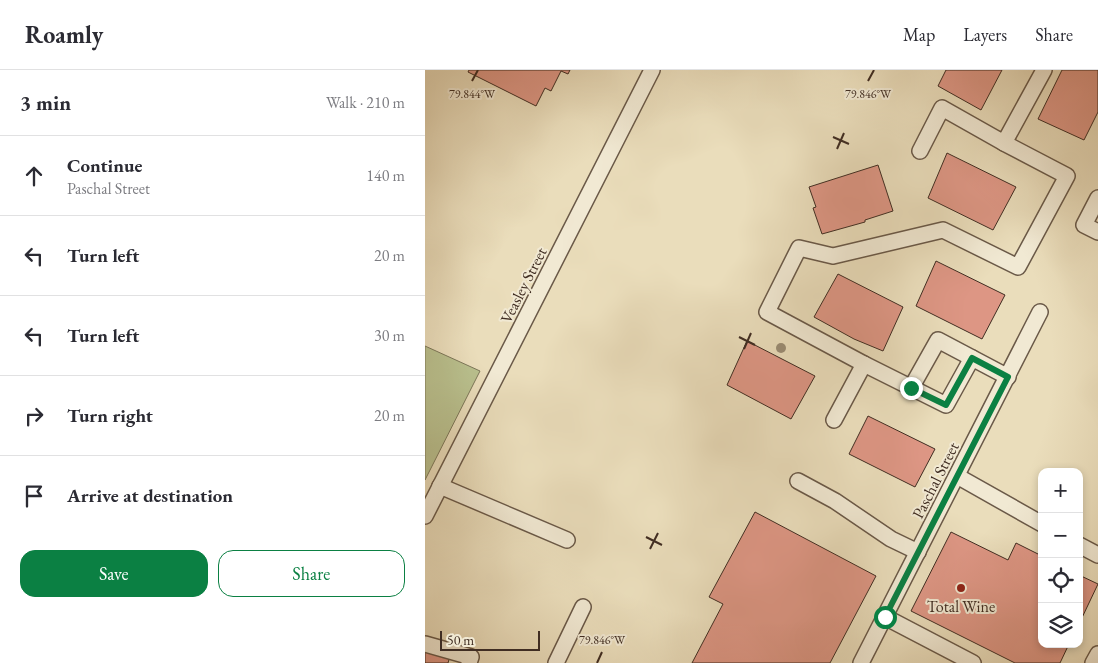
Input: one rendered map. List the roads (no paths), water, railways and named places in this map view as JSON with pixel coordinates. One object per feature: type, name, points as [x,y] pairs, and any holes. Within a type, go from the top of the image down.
[{"type":"street","name":"Veasley Street","points":[[425,516],[652,70]]},
{"type":"street","points":[[1005,143],[1044,70]]},
{"type":"street","points":[[920,151],[941,108],[1067,176],[1018,268],[943,230],[833,256],[799,248],[767,312],[946,405],[972,358]]},
{"type":"street","points":[[1098,198],[1085,225],[1098,232]]},
{"type":"street","name":"Paschal Street","points":[[861,663],[1040,312]]},
{"type":"street","points":[[911,388],[937,340],[1008,377]]},
{"type":"street","points":[[834,420],[864,364]]},
{"type":"street","points":[[957,476],[1038,522]]},
{"type":"street","points":[[798,481],[835,501],[891,538],[918,552]]},
{"type":"street","points":[[440,486],[567,540]]},
{"type":"street","points":[[1083,546],[1098,555]]},
{"type":"street","points":[[556,663],[583,607]]},
{"type":"street","points":[[885,617],[973,663]]},
{"type":"street","points":[[425,644],[470,660]]},
{"type":"street","points":[[1093,663],[1098,654]]},
{"type":"place","name":"Total Wine","points":[[961,588]]}]
